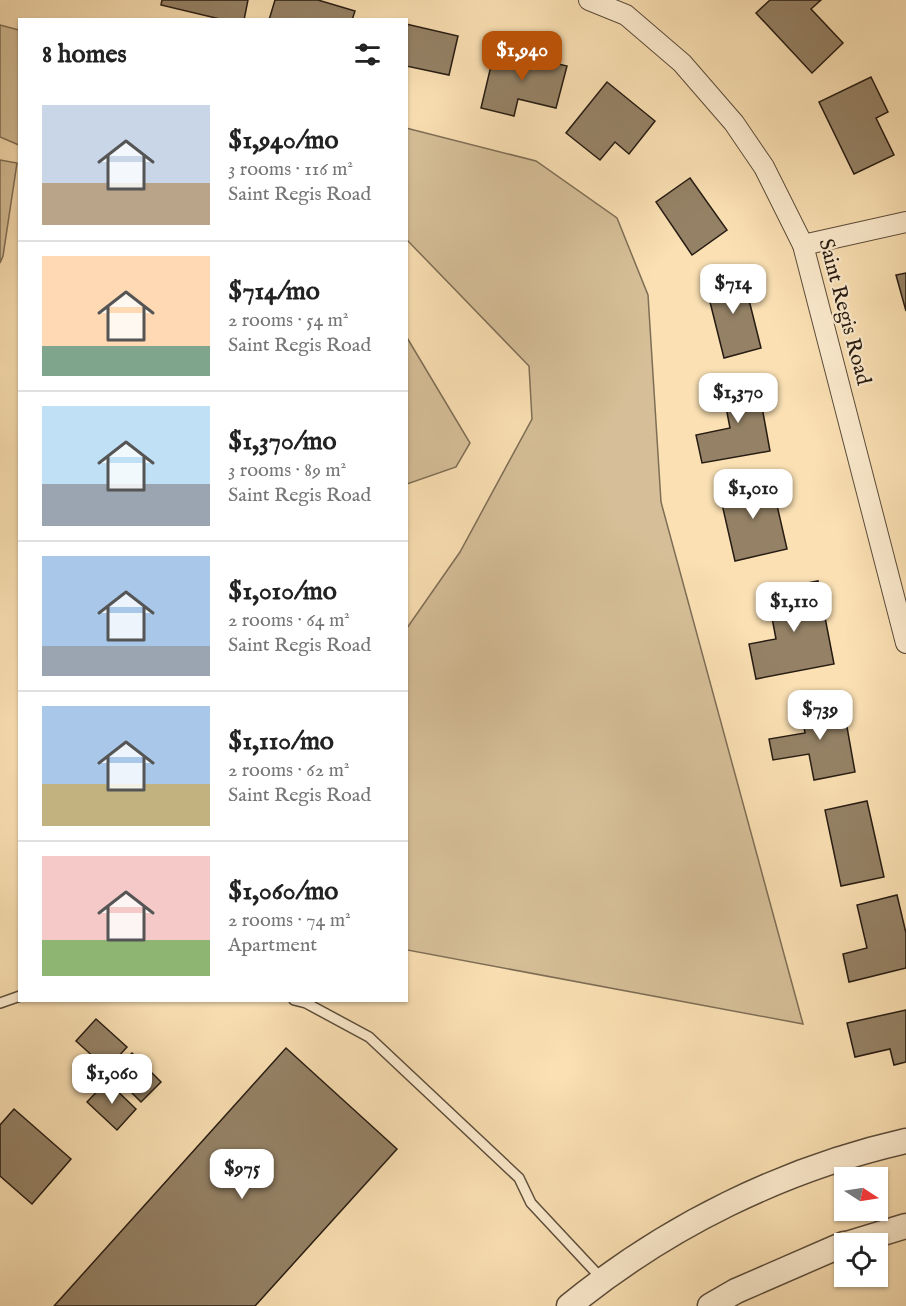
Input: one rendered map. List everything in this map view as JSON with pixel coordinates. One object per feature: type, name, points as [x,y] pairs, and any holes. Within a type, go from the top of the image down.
[{"type":"street","name":"Saint Regis Road","points":[[589,0],[626,15],[682,63],[734,123],[764,167],[803,245],[906,643]]},
{"type":"street","points":[[803,245],[906,222]]},
{"type":"street","points":[[569,1306],[602,1279],[673,1234],[735,1200],[801,1172],[864,1150],[906,1141]]},
{"type":"street","points":[[883,1233],[906,1226]]},
{"type":"street","points":[[710,1306],[736,1291],[834,1249]]},
{"type":"lane","points":[[0,1003],[18,997]]},
{"type":"lane","points":[[300,1002],[369,1037],[519,1178],[531,1203],[602,1279]]},
{"type":"shaded area","points":[[0,25],[18,30],[18,145],[0,137]]},
{"type":"shaded area","points":[[408,129],[536,161],[617,218],[648,295],[661,502],[803,1024],[408,950],[408,627],[460,552],[532,419],[529,366],[408,241]]},
{"type":"shaded area","points":[[0,160],[17,163],[0,263]]},
{"type":"shaded area","points":[[408,339],[470,443],[456,467],[408,484]]},
{"type":"building","points":[[162,0],[248,0],[244,18],[216,18],[161,5]]},
{"type":"building","points":[[275,0],[318,0],[355,11],[353,18],[270,18]]},
{"type":"building","points":[[770,0],[821,0],[811,9],[843,43],[812,73],[756,13]]},
{"type":"building","points":[[408,24],[458,36],[449,75],[408,66]]},
{"type":"building","points":[[495,49],[567,66],[556,108],[518,99],[514,116],[481,108]]},
{"type":"building","points":[[871,77],[888,112],[876,118],[894,155],[854,174],[819,102]]},
{"type":"building","points":[[607,82],[655,121],[629,154],[615,142],[600,160],[566,133]]},
{"type":"building","points":[[690,178],[727,230],[692,255],[656,202]]},
{"type":"building","points":[[742,272],[761,348],[724,358],[705,282]]},
{"type":"building","points":[[906,273],[906,311],[896,275]]},
{"type":"building","points":[[756,374],[770,451],[702,463],[696,435],[730,428],[721,381]]},
{"type":"building","points":[[771,479],[787,549],[735,561],[719,491]]},
{"type":"building","points":[[818,581],[834,664],[756,679],[749,644],[776,639],[767,591]]},
{"type":"building","points":[[842,699],[855,772],[814,780],[809,754],[773,760],[769,739],[805,733],[800,706]]},
{"type":"building","points":[[867,801],[884,877],[841,886],[825,810]]},
{"type":"building","points":[[897,895],[906,933],[906,968],[849,982],[843,954],[867,948],[857,905]]},
{"type":"building","points":[[906,1010],[906,1062],[894,1065],[890,1049],[855,1057],[847,1023]]},
{"type":"building","points":[[96,1019],[127,1047],[107,1069],[76,1041]]},
{"type":"building","points":[[286,1048],[397,1149],[255,1306],[54,1306]]},
{"type":"building","points":[[132,1053],[161,1082],[141,1102],[112,1073]]},
{"type":"building","points":[[107,1081],[136,1109],[117,1130],[87,1102]]},
{"type":"building","points":[[14,1109],[71,1159],[32,1204],[0,1176],[0,1125]]}]
